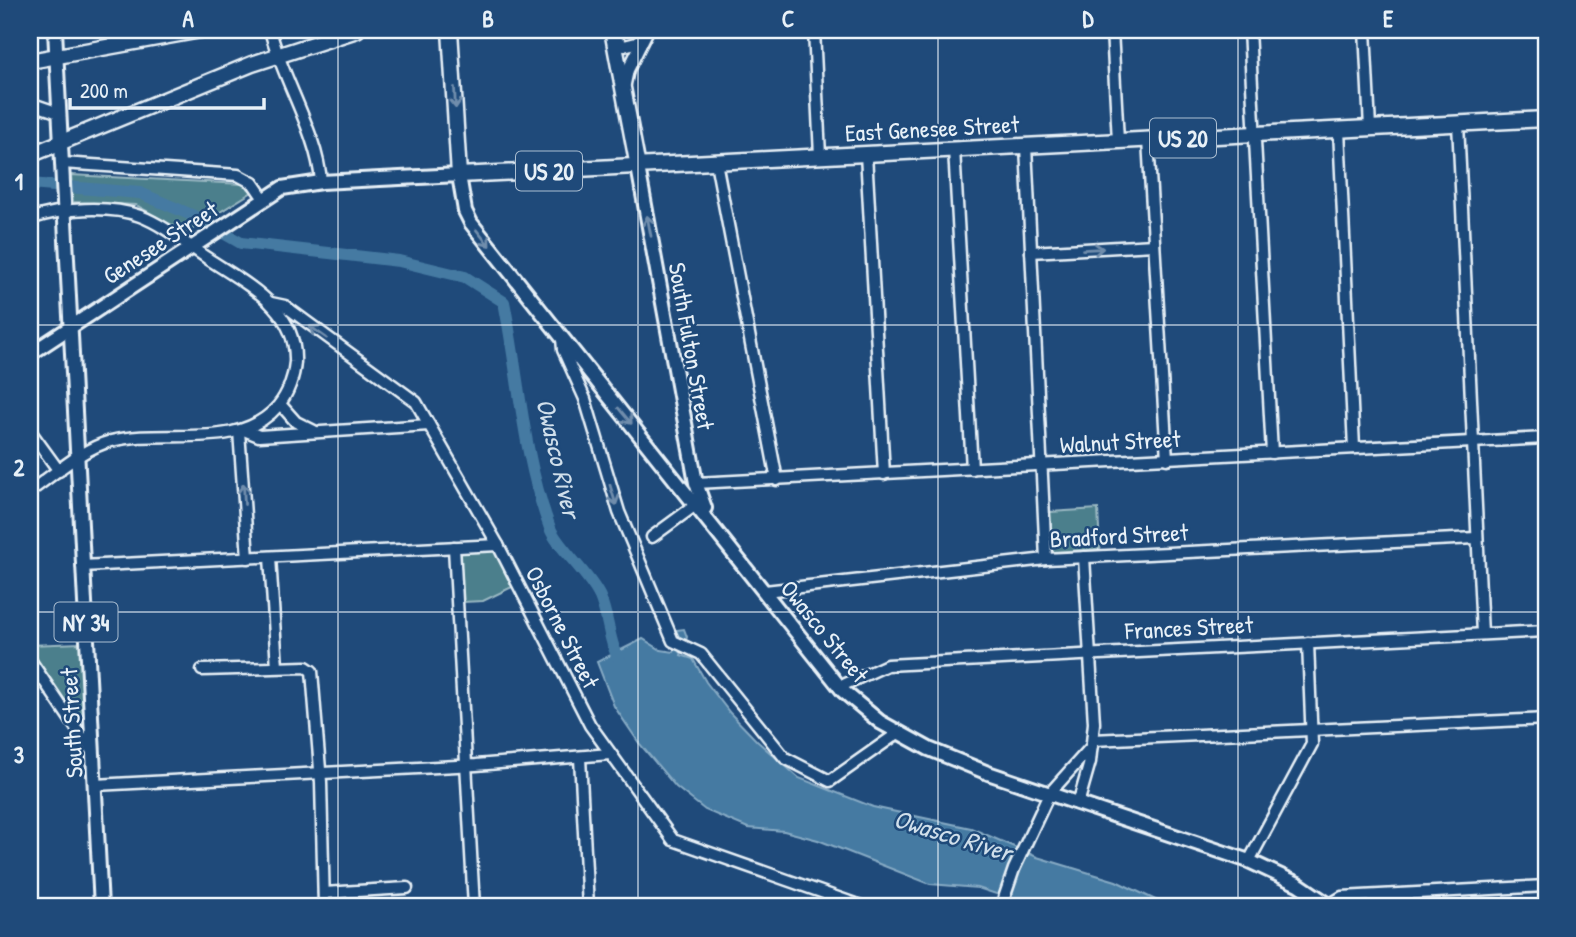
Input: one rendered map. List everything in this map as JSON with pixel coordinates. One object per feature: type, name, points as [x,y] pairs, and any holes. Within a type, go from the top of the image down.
[{"type":"highway","points":[[30,61],[201,30]]},
{"type":"highway","points":[[30,155],[277,55],[357,30]]},
{"type":"highway","points":[[450,30],[459,176]]},
{"type":"highway","points":[[613,34],[638,166]]},
{"type":"highway","name":"East Genesee Street","points":[[459,176],[1546,119]]},
{"type":"main road","name":"NY 34","points":[[55,30],[70,326]]},
{"type":"main road","name":"South Fulton Street","points":[[638,166],[690,487],[717,530]]},
{"type":"main road","name":"East Genesee Street","points":[[321,182],[459,176]]},
{"type":"main road","name":"Owasco Street","points":[[459,176],[465,211],[471,223],[562,338],[690,487],[697,504],[839,687],[898,733],[966,765],[1249,861],[1292,880],[1329,905]]},
{"type":"main road","name":"Genesee Street","points":[[30,354],[264,199],[291,184],[321,182]]},
{"type":"main road","name":"South Street","points":[[70,326],[101,907]]},
{"type":"street","points":[[270,30],[314,152],[321,182]]},
{"type":"street","points":[[613,34],[624,46],[629,46],[648,30]]},
{"type":"street","points":[[625,97],[628,71],[648,30]]},
{"type":"street","points":[[814,30],[820,156]]},
{"type":"street","points":[[1112,30],[1118,141]]},
{"type":"street","points":[[1249,30],[1272,453]]},
{"type":"street","points":[[1365,30],[1370,128]]},
{"type":"street","points":[[30,103],[60,113]]},
{"type":"street","points":[[1458,123],[1482,634]]},
{"type":"street","points":[[1339,130],[1354,448]]},
{"type":"street","points":[[1148,139],[1167,459]]},
{"type":"street","points":[[1026,146],[1046,559]]},
{"type":"street","points":[[954,149],[972,470]]},
{"type":"street","points":[[866,154],[884,474]]},
{"type":"street","points":[[716,162],[777,480]]},
{"type":"street","points":[[62,163],[238,175],[253,183],[264,199]]},
{"type":"street","points":[[30,219],[64,213],[127,213],[153,222],[271,303],[288,325],[295,354],[291,381],[280,404],[265,418],[241,430],[123,439],[99,446],[30,491]]},
{"type":"street","points":[[1031,252],[1154,245]]},
{"type":"street","name":"Osborne Street","points":[[271,303],[285,306],[414,400],[498,545],[576,701],[610,754],[673,840],[864,907]]},
{"type":"street","points":[[562,338],[563,350],[586,399],[619,512],[673,641],[701,654],[782,755],[819,777],[835,780],[898,733]]},
{"type":"street","points":[[280,404],[296,422],[320,433]]},
{"type":"street","points":[[241,430],[259,436],[429,425]]},
{"type":"street","points":[[241,430],[248,558]]},
{"type":"street","points":[[30,431],[60,471]]},
{"type":"street","name":"Walnut Street","points":[[690,487],[1546,438]]},
{"type":"street","points":[[652,537],[697,504]]},
{"type":"street","name":"Bradford Street","points":[[765,591],[1046,559],[1476,538]]},
{"type":"street","points":[[82,566],[498,545]]},
{"type":"street","points":[[454,547],[474,907]]},
{"type":"street","points":[[270,557],[277,667]]},
{"type":"street","points":[[1078,804],[1093,743],[1084,557]]},
{"type":"street","name":"Frances Street","points":[[839,687],[887,665],[1546,631]]},
{"type":"street","points":[[1249,861],[1312,744],[1314,731],[1308,643]]},
{"type":"street","points":[[30,660],[93,754]]},
{"type":"street","points":[[202,670],[309,668],[314,675],[321,774],[324,907]]},
{"type":"street","points":[[1000,907],[1029,834],[1049,794],[1093,743],[1546,719]]},
{"type":"street","points":[[95,785],[321,774],[610,754]]},
{"type":"street","points":[[580,758],[588,907]]},
{"type":"street","points":[[1329,905],[1342,897],[1546,886]]},
{"type":"street","points":[[324,892],[407,888]]},
{"type":"green space","points":[[71,175],[243,184],[252,192],[186,233],[136,205],[73,202]]},
{"type":"green space","points":[[1098,509],[1100,549],[1052,552],[1050,512]]},
{"type":"green space","points":[[464,551],[496,551],[514,586],[483,601],[463,602],[460,554]]},
{"type":"green space","points":[[81,643],[85,713],[76,716],[30,656],[30,645]]},
{"type":"water","points":[[684,629],[687,637],[681,655],[693,659],[706,682],[730,713],[799,778],[873,807],[971,828],[1037,857],[1116,881],[1170,907],[1036,907],[978,888],[930,884],[818,840],[784,831],[748,828],[705,810],[676,787],[639,743],[614,706],[597,662],[643,639],[661,650],[674,652],[679,637],[676,630]]},
{"type":"waterway","name":"Owasco River","points":[[30,184],[140,193],[194,216],[241,243],[399,261],[465,277],[504,302],[528,445],[541,501],[554,535],[600,597],[615,651],[624,667]]}]
